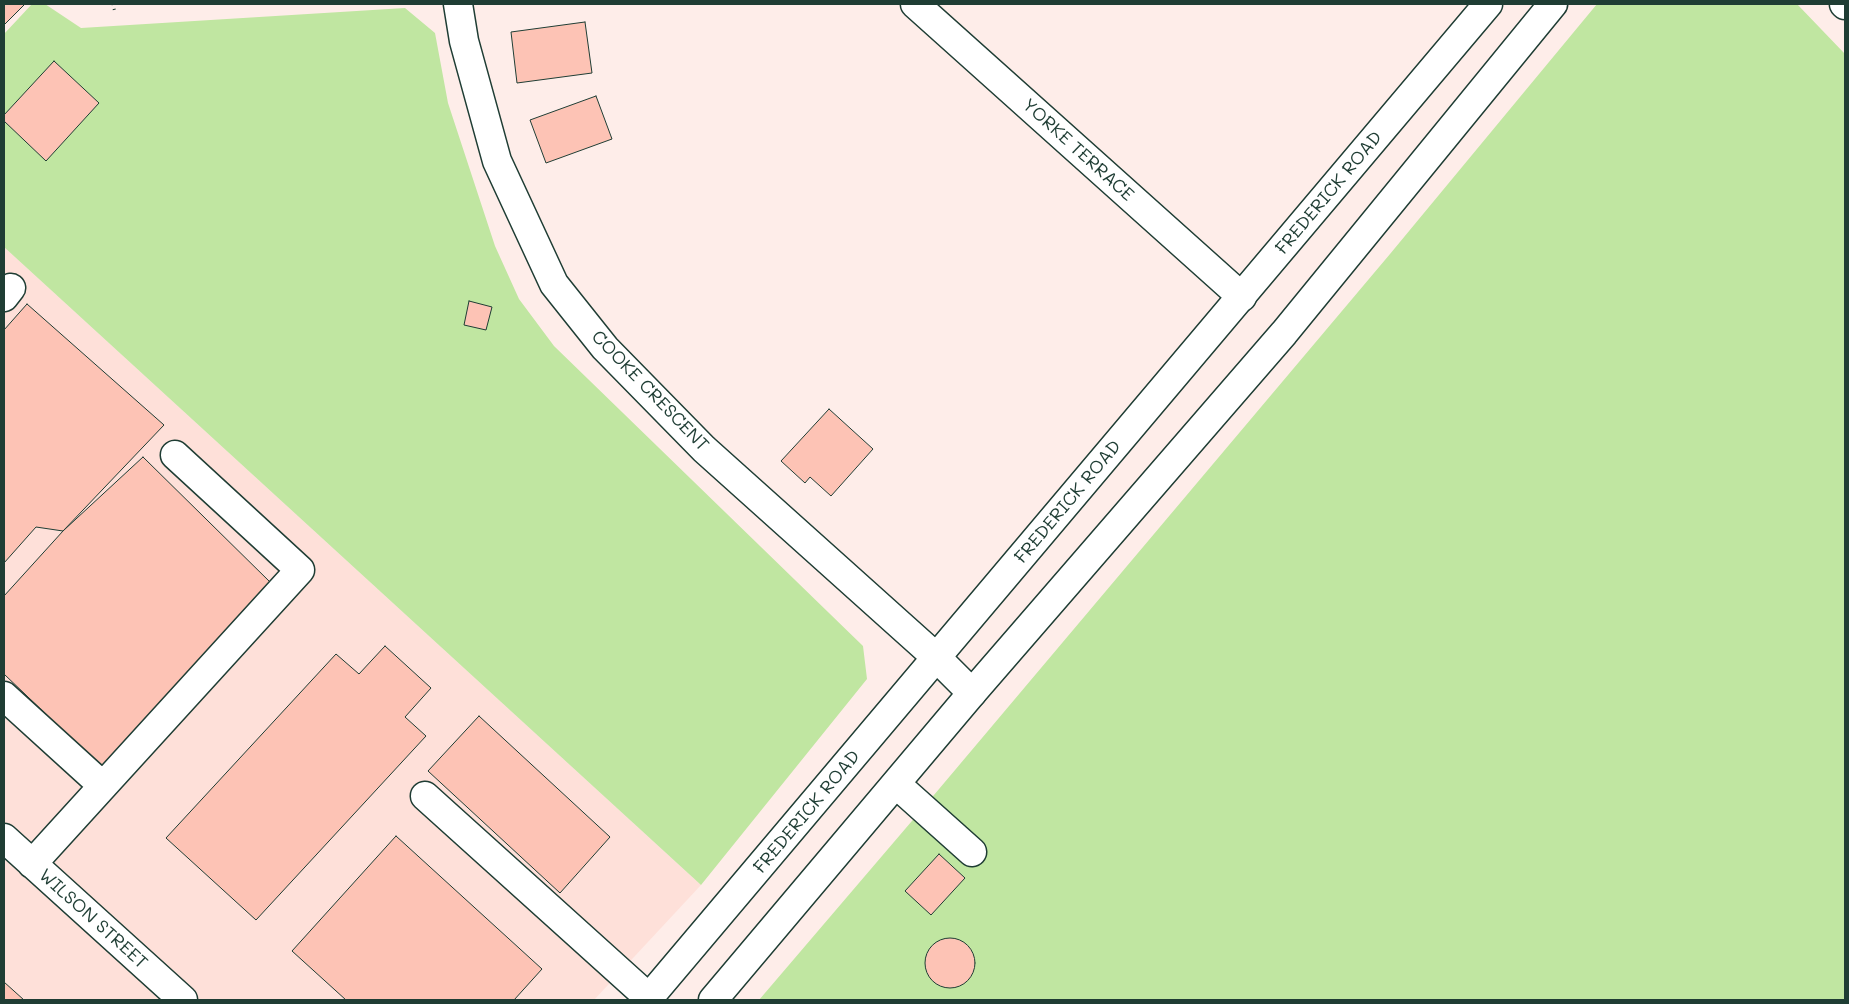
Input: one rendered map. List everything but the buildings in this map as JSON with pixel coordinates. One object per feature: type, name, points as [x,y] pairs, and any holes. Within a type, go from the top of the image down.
[{"type":"main road","name":"COOKE CRESCENT","points":[[458,4],[464,41],[497,161],[554,284],[604,348],[704,448],[937,658],[972,694]]},
{"type":"main road","name":"YORKE TERRACE","points":[[915,4],[1242,297]]},
{"type":"main road","name":"FREDERICK ROAD","points":[[648,999],[1488,4]]},
{"type":"main road","points":[[713,1000],[972,694],[1284,333],[1553,4]]},
{"type":"main road","points":[[32,864],[300,570],[175,455]]},
{"type":"main road","points":[[4,696],[103,786]]},
{"type":"main road","points":[[896,784],[972,852]]},
{"type":"main road","points":[[425,796],[648,999]]},
{"type":"main road","name":"WILSON STREET","points":[[4,838],[183,1000]]},
{"type":"path","points":[[113,4],[115,13]]},
{"type":"shaded area","points":[[4,247],[701,885],[594,1000],[4,1000]]},
{"type":"green space","points":[[32,4],[45,4],[81,28],[405,8],[435,33],[448,103],[495,246],[519,299],[554,346],[863,646],[867,679],[701,885],[4,247],[4,34]]},
{"type":"green space","points":[[1597,4],[1797,4],[1845,54],[1845,1000],[759,1000],[1390,254]]}]
